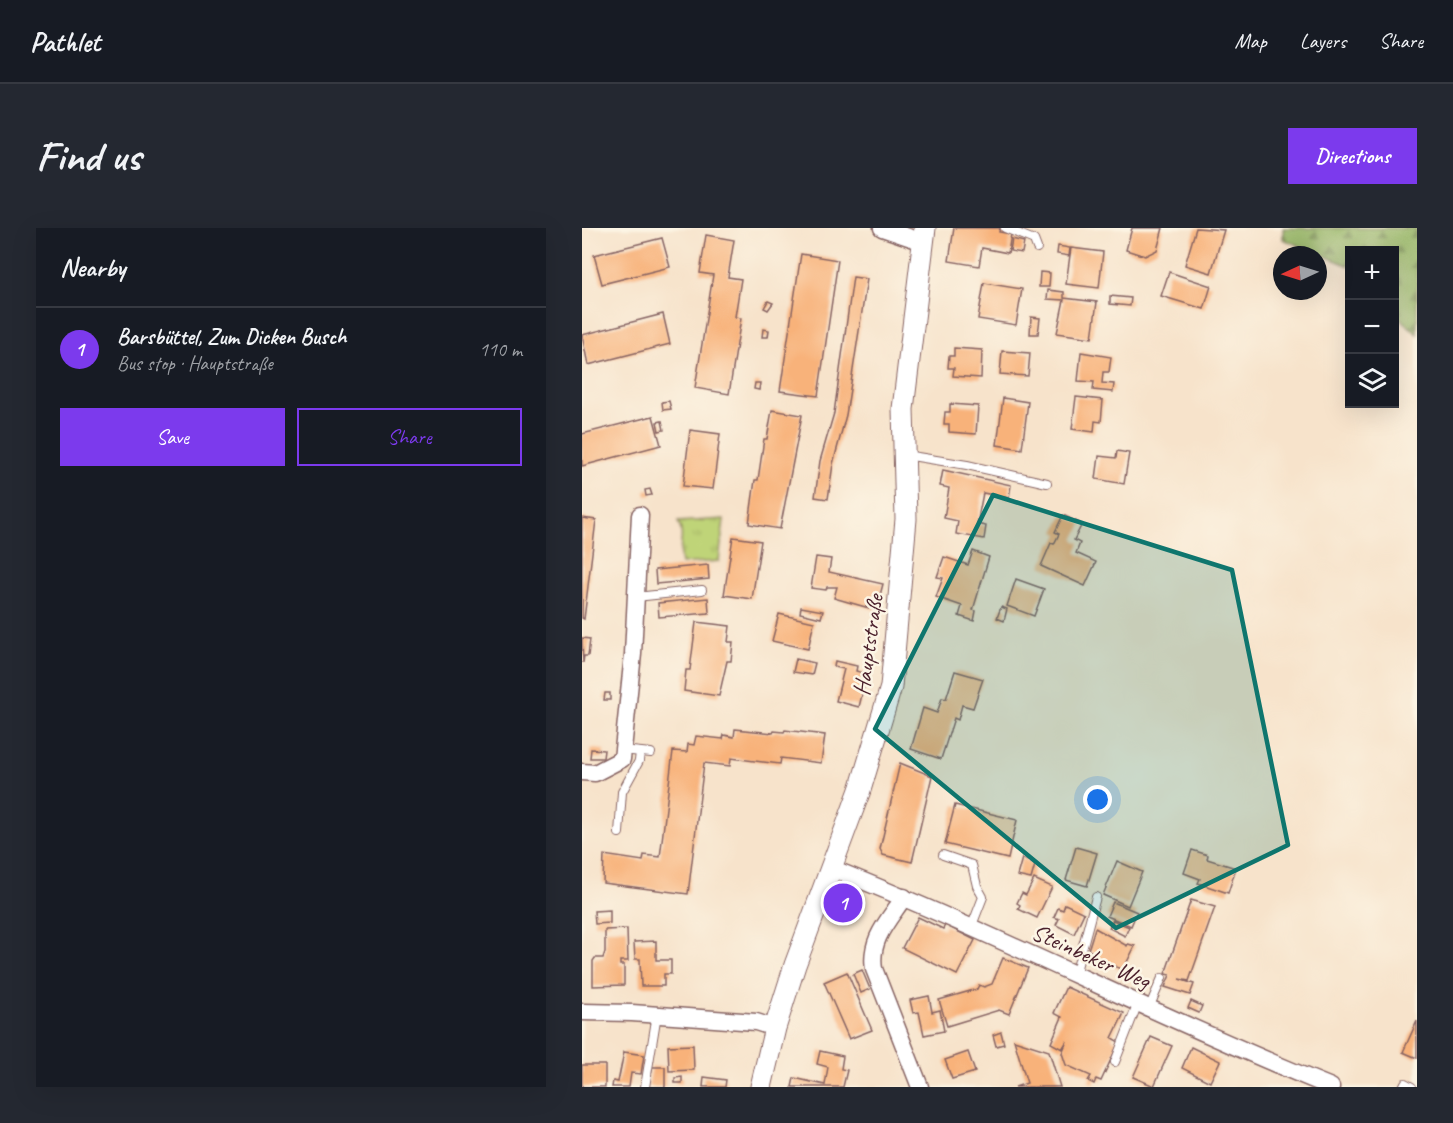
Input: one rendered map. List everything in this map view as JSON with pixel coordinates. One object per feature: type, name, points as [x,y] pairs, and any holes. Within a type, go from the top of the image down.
[{"type":"street","points":[[882,228],[924,235]]},
{"type":"street","name":"Hauptstraße","points":[[761,1087],[775,1028],[860,790],[891,687],[905,531],[903,409],[924,235]]},
{"type":"street","points":[[582,772],[595,773],[621,759],[633,654],[640,515]]},
{"type":"street","name":"Steinbeker Weg","points":[[831,868],[904,897],[1144,1006],[1331,1087]]},
{"type":"street","points":[[904,897],[874,940],[871,954],[874,969],[920,1087]]},
{"type":"street","points":[[582,1012],[657,1014],[756,1022],[775,1028]]},
{"type":"lane","points":[[1005,228],[1034,240],[1037,248]]},
{"type":"lane","points":[[904,455],[967,465],[1047,483]]},
{"type":"lane","points":[[636,597],[702,590]]},
{"type":"lane","points":[[622,750],[651,753]]},
{"type":"lane","points":[[619,833],[622,792],[639,761],[640,752]]},
{"type":"lane","points":[[943,855],[972,866],[977,886],[983,897],[972,928]]},
{"type":"lane","points":[[1075,975],[1096,897]]},
{"type":"lane","points":[[1115,1062],[1144,1006],[1162,978]]},
{"type":"lane","points":[[645,1087],[657,1014]]},
{"type":"lane","points":[[1403,1087],[1405,1083],[1412,1087]]},
{"type":"highlighted area","points":[[993,495],[1232,570],[1288,845],[1116,928],[875,729]]},
{"type":"green space","points":[[1283,228],[1417,228],[1417,334],[1399,317],[1399,246],[1345,246],[1345,264],[1327,257],[1327,246],[1300,246],[1283,239]]},
{"type":"green space","points":[[724,519],[719,561],[681,564],[681,533],[678,522]]},
{"type":"building","points":[[954,228],[1000,228],[999,232],[1011,234],[1008,253],[982,248],[979,266],[949,261]]},
{"type":"building","points":[[1132,228],[1163,228],[1157,250],[1145,256],[1126,250]]},
{"type":"building","points":[[1196,228],[1224,230],[1211,273],[1185,265]]},
{"type":"building","points":[[706,235],[734,240],[728,277],[741,279],[735,317],[741,318],[729,394],[695,388],[713,275],[700,273]]},
{"type":"building","points":[[662,238],[670,267],[602,284],[594,255]]},
{"type":"building","points":[[1012,239],[1024,242],[1022,253],[1010,251]]},
{"type":"building","points":[[1058,246],[1070,248],[1069,256],[1057,254]]},
{"type":"building","points":[[1071,248],[1103,252],[1099,288],[1066,284]]},
{"type":"building","points":[[801,254],[838,260],[818,396],[780,391]]},
{"type":"building","points":[[1040,272],[1050,273],[1049,287],[1039,287]]},
{"type":"building","points":[[1169,272],[1211,286],[1204,309],[1161,296]]},
{"type":"building","points":[[853,277],[867,279],[846,415],[833,464],[828,499],[815,497],[820,461],[834,413]]},
{"type":"building","points":[[984,283],[1022,289],[1016,325],[978,319]]},
{"type":"building","points":[[1048,290],[1064,292],[1064,298],[1097,302],[1092,338],[1057,333],[1064,300],[1047,299]]},
{"type":"building","points":[[1110,296],[1131,298],[1130,306],[1110,304]]},
{"type":"building","points":[[768,301],[773,303],[768,310],[764,308]]},
{"type":"building","points":[[663,314],[670,344],[588,365],[582,335]]},
{"type":"building","points":[[1031,317],[1040,318],[1038,334],[1030,334]]},
{"type":"building","points":[[763,329],[769,330],[768,337],[762,337]]},
{"type":"building","points":[[954,348],[982,350],[981,378],[953,376],[954,368],[948,368],[949,356],[954,356]]},
{"type":"building","points":[[1002,351],[1030,353],[1028,376],[1000,374]]},
{"type":"building","points":[[1081,352],[1111,357],[1109,372],[1103,372],[1102,383],[1114,384],[1113,392],[1093,390],[1094,382],[1078,381]]},
{"type":"building","points":[[755,383],[760,383],[759,390],[754,389]]},
{"type":"building","points":[[1076,397],[1103,400],[1101,422],[1095,421],[1094,432],[1072,429]]},
{"type":"building","points":[[1003,398],[1028,402],[1022,449],[997,445]]},
{"type":"building","points":[[669,401],[671,409],[663,410],[662,402]]},
{"type":"building","points":[[950,404],[978,406],[976,434],[949,432],[949,424],[944,424],[945,412],[950,412]]},
{"type":"building","points":[[772,410],[802,415],[780,529],[749,524],[755,480],[758,480],[764,439],[767,439]]},
{"type":"building","points":[[653,416],[661,445],[582,466],[582,434]]},
{"type":"building","points":[[662,421],[664,430],[659,431],[657,422]]},
{"type":"building","points":[[690,430],[720,434],[713,489],[683,486]]},
{"type":"building","points":[[1117,451],[1129,453],[1124,484],[1096,479],[1099,456],[1116,458]]},
{"type":"building","points":[[943,470],[1011,485],[1009,498],[983,493],[977,524],[986,526],[984,539],[956,534],[958,521],[944,518],[949,488],[940,486]]},
{"type":"building","points":[[650,489],[652,495],[646,496],[645,490]]},
{"type":"building","points":[[1063,515],[1082,524],[1074,540],[1080,543],[1076,553],[1096,562],[1085,586],[1041,566],[1051,543],[1054,544],[1059,534],[1055,532]]},
{"type":"building","points":[[582,518],[596,520],[584,619],[582,618]]},
{"type":"building","points":[[733,537],[761,541],[752,599],[724,595]]},
{"type":"building","points":[[973,551],[989,557],[973,610],[976,611],[974,621],[959,616],[962,606],[936,597],[943,578],[937,577],[944,557],[968,565]]},
{"type":"building","points":[[816,557],[831,559],[829,572],[883,584],[876,610],[834,598],[837,587],[827,587],[826,590],[811,588]]},
{"type":"building","points":[[708,565],[709,579],[656,584],[655,570]]},
{"type":"building","points":[[1016,579],[1044,589],[1034,616],[1007,606]]},
{"type":"building","points":[[708,598],[709,613],[659,617],[658,603]]},
{"type":"building","points":[[801,607],[823,611],[821,618],[800,613]]},
{"type":"building","points":[[1001,607],[1007,609],[1004,621],[997,618]]},
{"type":"building","points":[[779,614],[814,622],[808,649],[772,641]]},
{"type":"building","points":[[696,622],[730,626],[728,642],[733,642],[731,661],[727,661],[719,696],[684,691],[686,670],[690,670]]},
{"type":"building","points":[[582,638],[590,639],[588,656],[584,656],[583,663]]},
{"type":"building","points":[[796,659],[815,663],[812,675],[793,672]]},
{"type":"building","points":[[835,661],[857,666],[856,671],[867,674],[859,707],[836,701],[844,669],[834,667]]},
{"type":"building","points":[[955,671],[983,679],[973,708],[962,705],[958,720],[954,718],[941,759],[911,749],[923,708],[937,713],[942,698],[946,699]]},
{"type":"building","points":[[605,693],[610,693],[610,700],[604,700]]},
{"type":"building","points":[[735,729],[773,733],[785,730],[825,735],[821,763],[781,758],[780,764],[731,758],[730,766],[704,763],[688,894],[603,883],[604,855],[643,861],[644,855],[660,857],[673,751],[687,752],[688,744],[694,745],[696,736],[723,739],[724,735],[734,737]]},
{"type":"building","points":[[591,749],[604,750],[603,758],[590,758]]},
{"type":"building","points":[[900,763],[932,776],[912,862],[883,855],[880,849]]},
{"type":"building","points":[[955,805],[1017,820],[1008,859],[945,844]]},
{"type":"building","points":[[1076,847],[1097,853],[1087,886],[1066,880]]},
{"type":"building","points":[[1192,850],[1208,855],[1207,859],[1236,868],[1228,893],[1198,883],[1200,879],[1184,873]]},
{"type":"building","points":[[1022,858],[1035,865],[1031,879],[1017,876]]},
{"type":"building","points":[[1117,861],[1142,872],[1128,906],[1103,895]]},
{"type":"building","points":[[1034,879],[1052,887],[1037,918],[1018,909],[1020,905],[1017,903],[1022,893],[1026,895]]},
{"type":"building","points":[[1191,900],[1215,907],[1189,981],[1179,979],[1194,984],[1190,995],[1165,987],[1170,975],[1165,974]]},
{"type":"building","points":[[1113,902],[1137,912],[1131,926],[1107,916]]},
{"type":"building","points":[[1065,904],[1084,913],[1074,934],[1056,925],[1059,919],[1054,917],[1058,908],[1063,910]]},
{"type":"building","points":[[610,910],[610,923],[595,924],[594,911]]},
{"type":"building","points":[[918,917],[943,929],[945,925],[975,940],[957,975],[902,948]]},
{"type":"building","points":[[1113,920],[1129,927],[1125,936],[1109,928]]},
{"type":"building","points":[[1095,928],[1127,946],[1128,944],[1135,946],[1123,970],[1094,957],[1095,953],[1088,950]]},
{"type":"building","points":[[627,929],[628,961],[620,961],[620,965],[624,965],[624,985],[593,986],[593,961],[595,958],[603,958],[605,930]]},
{"type":"building","points":[[656,941],[656,960],[671,960],[671,974],[664,974],[664,986],[641,986],[640,959],[635,959],[634,942]]},
{"type":"building","points":[[1003,958],[1028,968],[1009,1014],[999,1010],[947,1026],[939,1000],[977,989],[979,985],[984,987],[992,984]]},
{"type":"building","points":[[862,970],[870,989],[861,993],[853,974]]},
{"type":"building","points":[[847,972],[872,1030],[849,1039],[824,982]]},
{"type":"building","points":[[1066,987],[1124,1013],[1112,1038],[1119,1042],[1101,1081],[1096,1079],[1094,1084],[1088,1081],[1091,1076],[1066,1065],[1062,1053],[1067,1041],[1062,1049],[1051,1043],[1062,1017],[1054,1013]]},
{"type":"building","points":[[929,996],[932,1012],[940,1010],[944,1031],[924,1035],[919,1012],[913,1013],[910,1000]]},
{"type":"building","points":[[1191,1001],[1202,1006],[1199,1013],[1188,1008]]},
{"type":"building","points":[[1417,1021],[1417,1058],[1403,1052]]},
{"type":"building","points":[[1001,1032],[1004,1044],[996,1046],[993,1035]]},
{"type":"building","points":[[1151,1037],[1172,1046],[1154,1086],[1133,1077]]},
{"type":"building","points":[[1014,1040],[1049,1051],[1060,1087],[1015,1087],[1027,1083]]},
{"type":"building","points":[[693,1045],[694,1070],[669,1071],[668,1046]]},
{"type":"building","points":[[1191,1047],[1220,1061],[1210,1082],[1182,1068]]},
{"type":"building","points":[[820,1051],[843,1056],[841,1069],[847,1070],[843,1087],[792,1087],[794,1078],[825,1085],[828,1067],[817,1064]]},
{"type":"building","points":[[624,1052],[644,1055],[641,1074],[631,1073],[629,1087],[612,1087],[613,1081],[618,1082]]},
{"type":"building","points":[[968,1052],[975,1072],[952,1079],[945,1060]]},
{"type":"building","points":[[582,1065],[605,1065],[605,1087],[582,1087]]},
{"type":"building","points":[[652,1067],[665,1067],[665,1087],[648,1087]]},
{"type":"building","points":[[682,1077],[682,1083],[675,1083],[675,1078]]},
{"type":"building","points":[[704,1077],[726,1080],[725,1087],[703,1087]]},
{"type":"place","name":"Barsbüttel, Zum Dicken Busch","points":[[843,903]]}]
